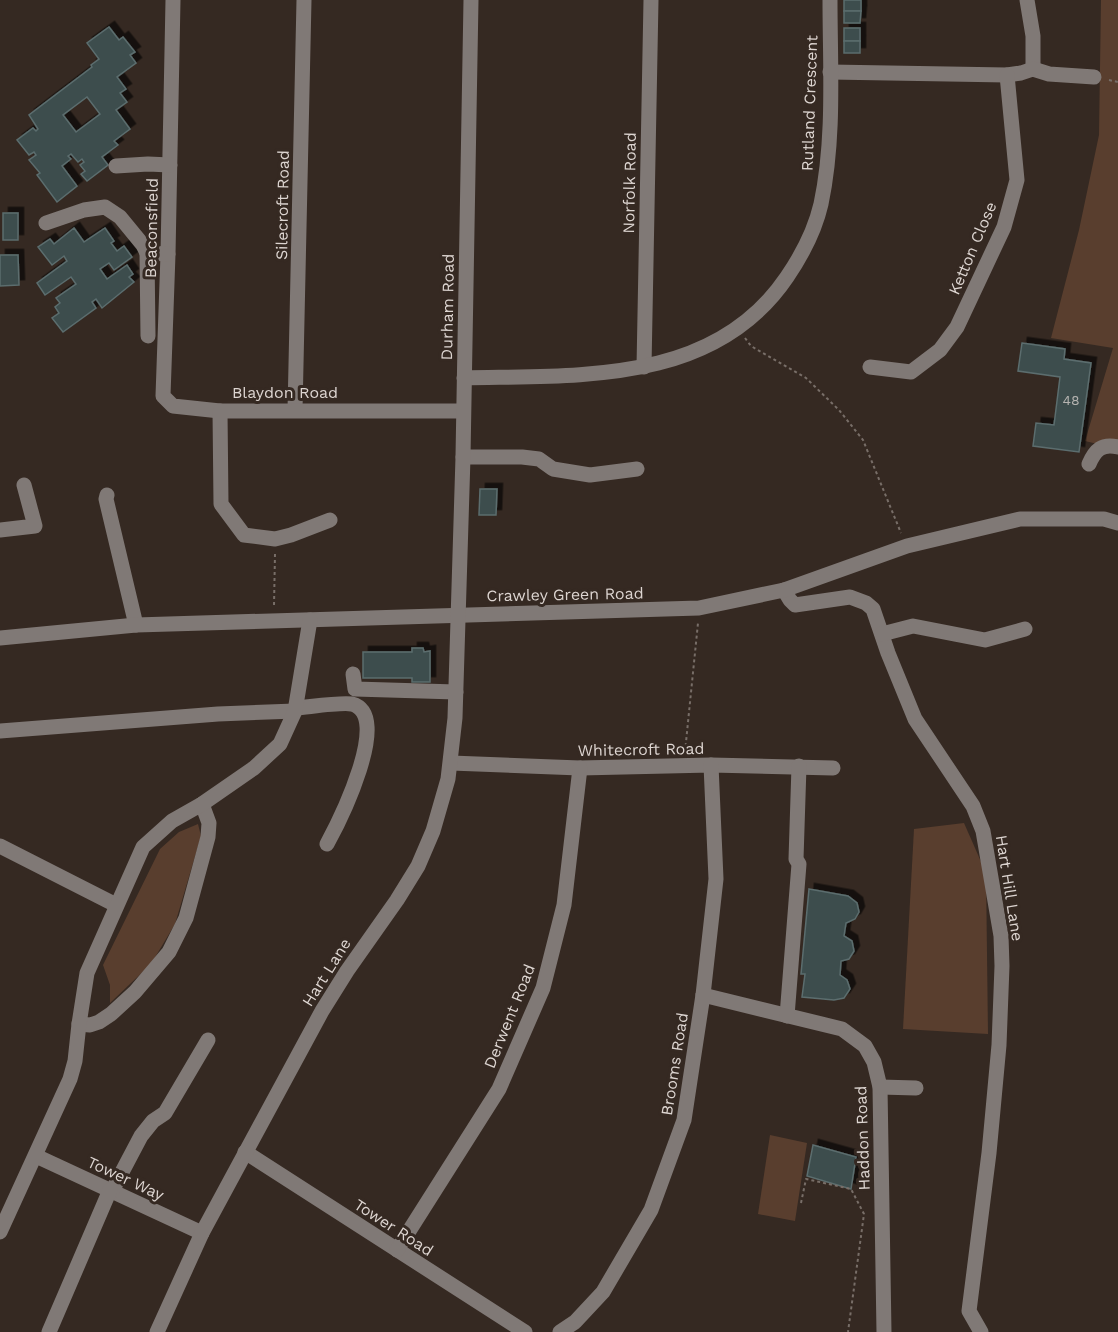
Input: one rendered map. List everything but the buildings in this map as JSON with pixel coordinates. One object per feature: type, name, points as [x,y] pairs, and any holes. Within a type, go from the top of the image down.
[{"type":"street","name":"Beaconsfield","points":[[173,0],[163,396],[173,406],[220,411]]},
{"type":"street","name":"Silecroft Road","points":[[295,410],[304,0]]},
{"type":"street","name":"Durham Road","points":[[458,614],[471,0]]},
{"type":"street","name":"Norfolk Road","points":[[644,367],[651,0]]},
{"type":"street","name":"Rutland Crescent","points":[[464,378],[593,375],[644,367],[691,354],[738,329],[776,293],[803,253],[821,205],[828,155],[830,0]]},
{"type":"street","points":[[1027,0],[1033,36],[1033,69]]},
{"type":"street","points":[[830,72],[1007,75],[1021,74],[1033,69],[1048,74],[1094,77]]},
{"type":"street","name":"Ketton Close","points":[[870,367],[910,372],[940,350],[957,327],[1004,227],[1017,180],[1007,75]]},
{"type":"street","points":[[116,166],[170,165]]},
{"type":"street","points":[[46,223],[84,210],[105,207],[120,217],[147,253],[148,336]]},
{"type":"street","points":[[147,253],[168,254]]},
{"type":"street","name":"Blaydon Road","points":[[330,520],[275,539],[244,535],[221,504],[220,411],[463,411]]},
{"type":"street","points":[[1089,465],[1100,447],[1111,445],[1118,447]]},
{"type":"street","points":[[463,457],[539,459],[553,469],[590,475],[637,470]]},
{"type":"street","points":[[0,530],[35,526],[24,485]]},
{"type":"street","points":[[107,495],[106,499],[136,625]]},
{"type":"street","name":"Crawley Green Road","points":[[0,638],[136,625],[699,608],[784,590],[907,546],[1020,519],[1104,519],[1118,523]]},
{"type":"street","name":"Hart Hill Lane","points":[[784,590],[795,605],[850,597],[866,603],[873,609],[915,719],[954,776],[979,819],[991,873],[1001,936],[999,1045],[990,1153],[969,1311],[981,1332]]},
{"type":"street","name":"Hart Lane","points":[[157,1332],[202,1233],[244,1152],[338,985],[398,900],[418,866],[438,815],[451,763],[454,744],[458,614]]},
{"type":"street","points":[[0,1232],[70,1079],[75,1061],[87,973],[144,847],[172,821],[202,804],[254,768],[280,744],[296,709],[310,620]]},
{"type":"street","points":[[882,634],[913,626],[984,640],[1025,629]]},
{"type":"street","points":[[353,674],[355,689],[456,692]]},
{"type":"street","points":[[0,731],[351,704],[361,709],[368,720],[364,754],[350,800],[327,844]]},
{"type":"street","name":"Whitecroft Road","points":[[451,763],[580,768],[711,765],[833,768]]},
{"type":"street","name":"Brooms Road","points":[[560,1332],[575,1322],[603,1292],[651,1210],[684,1120],[703,995],[716,879],[711,765]]},
{"type":"street","points":[[787,1016],[799,864],[796,859],[799,766]]},
{"type":"street","name":"Derwent Road","points":[[397,1250],[499,1089],[543,988],[564,905],[580,768]]},
{"type":"street","points":[[79,1024],[90,1025],[111,1014],[135,992],[169,952],[186,918],[208,837],[209,823],[202,804]]},
{"type":"street","points":[[0,846],[116,905]]},
{"type":"street","name":"Haddon Road","points":[[703,995],[842,1029],[865,1046],[874,1062],[880,1087],[884,1332]]},
{"type":"street","points":[[49,1332],[111,1191],[141,1136],[153,1121],[165,1113],[208,1040]]},
{"type":"street","points":[[880,1087],[916,1088]]},
{"type":"street","name":"Tower Road","points":[[244,1152],[525,1332]]},
{"type":"street","name":"Tower Way","points":[[36,1155],[202,1233]]},
{"type":"path","points":[[738,329],[751,346],[806,378],[839,410],[863,440],[907,546]]},
{"type":"path","points":[[273,620],[275,539]]},
{"type":"path","points":[[684,766],[699,608]]},
{"type":"path","points":[[801,1203],[806,1179],[851,1189],[864,1214],[848,1332]]},
{"type":"shaded area","points":[[1101,0],[1118,0],[1118,449],[1085,441],[1113,348],[1051,338],[1079,230],[1099,135]]},
{"type":"shaded area","points":[[964,823],[986,873],[988,1034],[903,1029],[914,829]]},
{"type":"shaded area","points":[[198,824],[201,836],[175,924],[151,964],[110,1003],[110,985],[103,965],[160,849],[179,832]]},
{"type":"shaded area","points":[[770,1135],[807,1143],[795,1221],[758,1214]]}]
